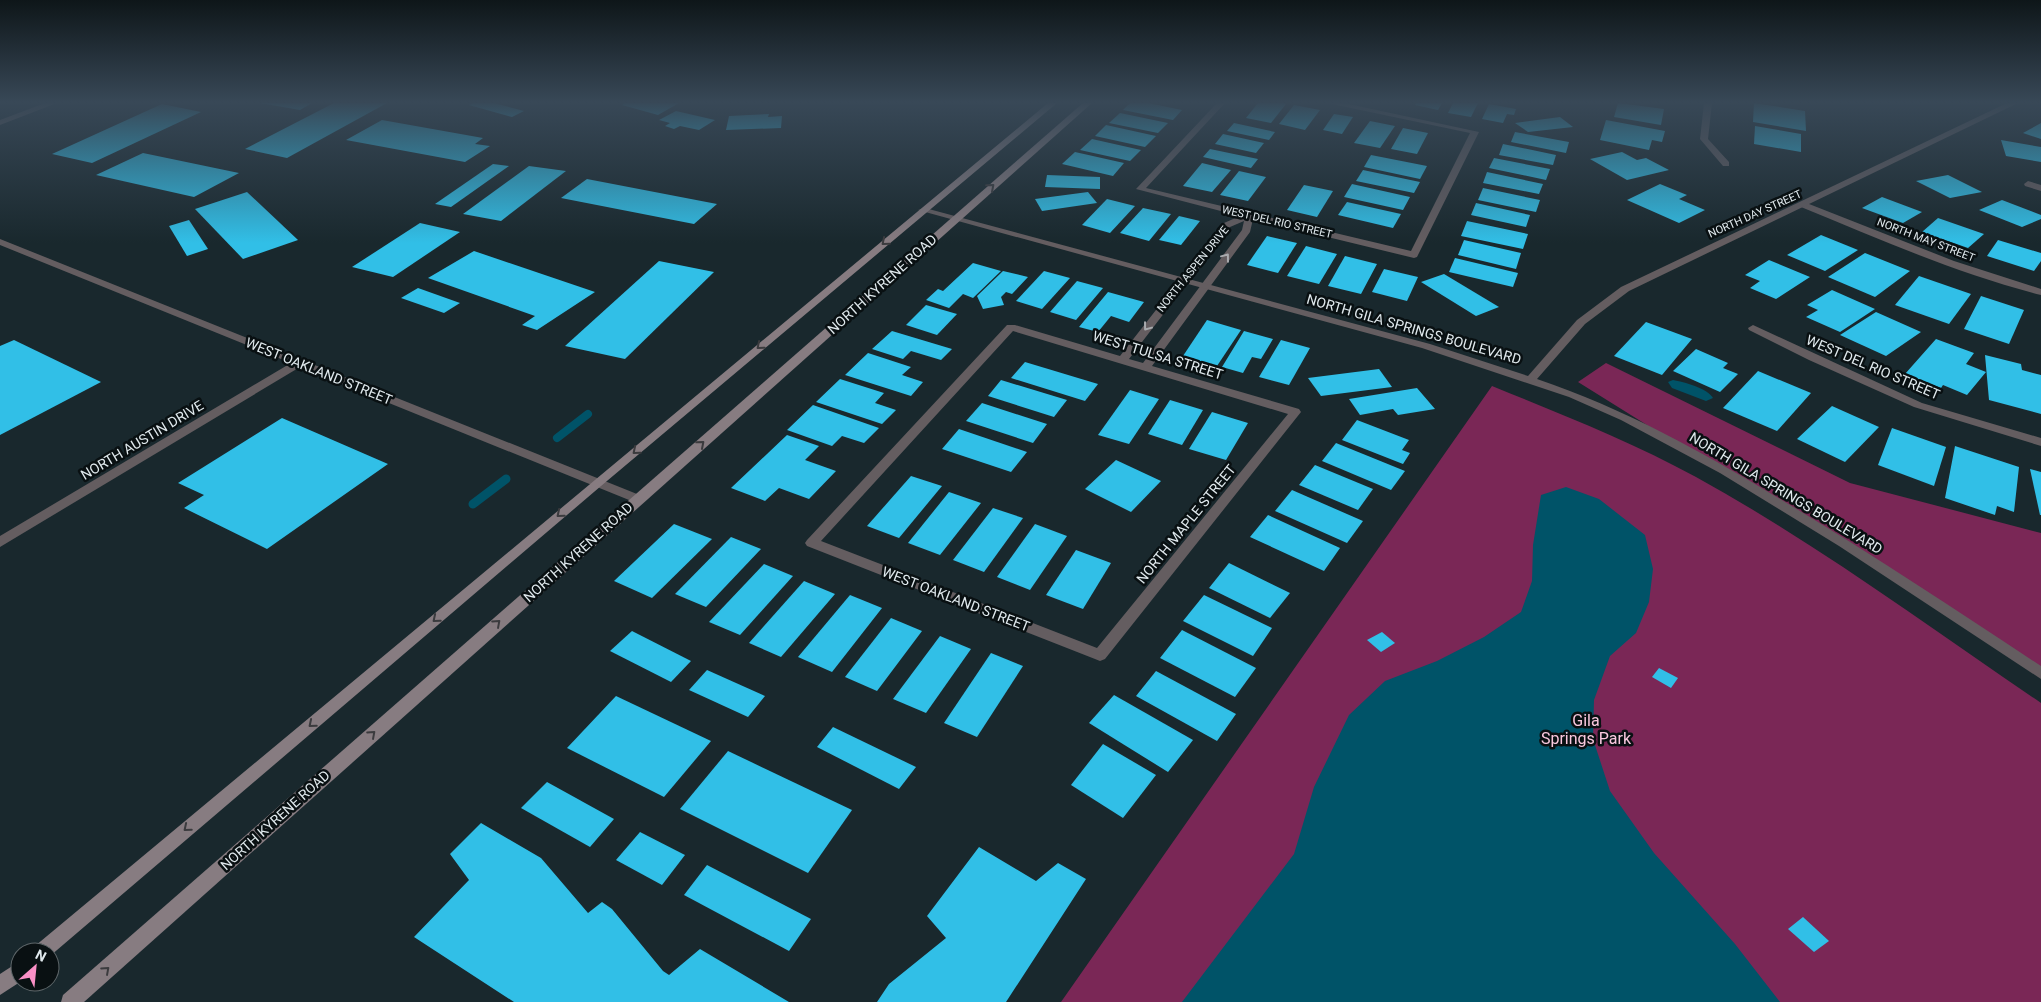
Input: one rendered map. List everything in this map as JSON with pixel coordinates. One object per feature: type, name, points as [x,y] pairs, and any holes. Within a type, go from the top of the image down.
[{"type":"main road","name":"NORTH KYRENE ROAD","points":[[53,942],[996,150]]},
{"type":"main road","name":"NORTH KYRENE ROAD","points":[[70,1002],[1034,150]]},
{"type":"main road","points":[[0,986],[10,978]]},
{"type":"street","name":"WEST DEL RIO STREET","points":[[1177,150],[1140,190],[1414,255],[1466,150]]},
{"type":"street","points":[[1713,150],[1726,164]]},
{"type":"street","name":"NORTH DAY STREET","points":[[1532,380],[1581,322],[1625,289],[1696,253],[1804,205],[1918,150]]},
{"type":"street","points":[[2028,184],[2041,188]]},
{"type":"street","name":"NORTH MAY STREET","points":[[1804,205],[1912,250],[2041,292]]},
{"type":"street","name":"NORTH GILA SPRINGS BOULEVARD","points":[[922,210],[1426,346],[1532,380],[1625,417],[1724,470],[1844,543],[2041,672]]},
{"type":"street","name":"NORTH ASPEN DRIVE","points":[[1122,360],[1183,279],[1227,225],[1249,215]]},
{"type":"street","name":"NORTH ASPEN DRIVE","points":[[1145,367],[1247,230],[1249,215]]},
{"type":"street","name":"WEST OAKLAND STREET","points":[[0,242],[638,499]]},
{"type":"street","name":"WEST TULSA STREET","points":[[812,543],[1011,327],[1296,412]]},
{"type":"street","name":"WEST DEL RIO STREET","points":[[1753,328],[1813,358],[1918,405],[2041,442]]},
{"type":"street","name":"NORTH AUSTIN DRIVE","points":[[0,542],[299,363]]},
{"type":"street","name":"NORTH MAPLE STREET","points":[[1100,655],[1296,412]]},
{"type":"street","name":"WEST OAKLAND STREET","points":[[812,543],[1100,655]]},
{"type":"green space","points":[[1606,363],[1850,483],[2041,533],[2041,671],[1578,382]]},
{"type":"green space","name":"Gila Springs Park","points":[[1492,386],[1595,428],[1696,477],[1785,529],[1828,557],[2041,703],[2041,1002],[1061,1002]]},
{"type":"water","points":[[1673,380],[1701,388],[1713,398],[1706,401],[1672,388],[1668,382]]},
{"type":"water","points":[[1566,487],[1599,499],[1645,535],[1653,569],[1649,602],[1636,633],[1610,656],[1594,700],[1593,739],[1610,791],[1654,853],[1735,944],[1780,1002],[1182,1002],[1294,854],[1314,787],[1349,715],[1385,681],[1437,661],[1484,637],[1521,612],[1532,581],[1533,545],[1541,495]]},
{"type":"building","points":[[61,150],[120,150],[92,163],[52,154]]},
{"type":"building","points":[[249,150],[302,150],[287,158]]},
{"type":"building","points":[[399,150],[484,150],[465,162]]},
{"type":"building","points":[[1080,150],[1140,150],[1141,150],[1130,161]]},
{"type":"building","points":[[1209,150],[1214,150],[1258,159],[1251,168],[1203,157]]},
{"type":"building","points":[[1241,150],[1259,150],[1256,153]]},
{"type":"building","points":[[1395,150],[1419,150],[1417,154]]},
{"type":"building","points":[[1501,150],[1531,150],[1556,155],[1553,165],[1499,155]]},
{"type":"building","points":[[1550,150],[1567,150],[1566,153]]},
{"type":"building","points":[[2004,150],[2041,150],[2041,162],[2006,156]]},
{"type":"building","points":[[1075,152],[1124,163],[1113,176],[1062,164]]},
{"type":"building","points":[[1622,152],[1637,160],[1646,158],[1669,170],[1627,180],[1590,159]]},
{"type":"building","points":[[143,153],[239,173],[194,197],[96,175]]},
{"type":"building","points":[[1371,155],[1427,166],[1420,179],[1364,167]]},
{"type":"building","points":[[1494,158],[1550,169],[1546,180],[1489,168]]},
{"type":"building","points":[[1202,163],[1231,170],[1212,192],[1183,186]]},
{"type":"building","points":[[493,164],[509,166],[451,207],[435,204]]},
{"type":"building","points":[[529,166],[566,171],[501,221],[463,214]]},
{"type":"building","points":[[1363,170],[1420,182],[1414,193],[1356,181]]},
{"type":"building","points":[[1239,171],[1266,177],[1248,201],[1220,195]]},
{"type":"building","points":[[1487,172],[1543,184],[1539,194],[1483,183]]},
{"type":"building","points":[[1047,175],[1100,177],[1100,189],[1045,187]]},
{"type":"building","points":[[1948,175],[1982,192],[1950,198],[1916,181]]},
{"type":"building","points":[[587,179],[717,204],[694,224],[561,198]]},
{"type":"building","points":[[1352,184],[1410,197],[1403,210],[1344,197]]},
{"type":"building","points":[[1660,184],[1687,195],[1679,199],[1705,210],[1679,223],[1627,200]]},
{"type":"building","points":[[1304,185],[1333,191],[1317,217],[1287,210]]},
{"type":"building","points":[[1483,188],[1540,200],[1536,212],[1478,200]]},
{"type":"building","points":[[247,192],[298,240],[243,259],[195,209]]},
{"type":"building","points":[[1088,192],[1097,203],[1042,211],[1035,199]]},
{"type":"building","points":[[1882,197],[1922,212],[1903,223],[1862,208]]},
{"type":"building","points":[[1107,199],[1135,206],[1110,233],[1082,225]]},
{"type":"building","points":[[2002,200],[2041,215],[2041,219],[2022,227],[1979,210]]},
{"type":"building","points":[[1347,202],[1401,214],[1393,228],[1338,215]]},
{"type":"building","points":[[1476,203],[1530,215],[1526,227],[1471,215]]},
{"type":"building","points":[[1143,208],[1171,214],[1149,241],[1120,233]]},
{"type":"building","points":[[1179,216],[1200,221],[1181,245],[1159,240]]},
{"type":"building","points":[[1938,218],[1984,234],[1968,248],[1922,232]]},
{"type":"building","points":[[189,220],[208,249],[187,256],[169,226]]},
{"type":"building","points":[[1467,221],[1528,234],[1523,249],[1461,236]]},
{"type":"building","points":[[420,223],[460,232],[393,277],[352,267]]},
{"type":"building","points":[[1821,235],[1858,250],[1825,271],[1787,255]]},
{"type":"building","points":[[1267,236],[1297,243],[1278,273],[1247,265]]},
{"type":"building","points":[[1464,240],[1521,253],[1516,269],[1458,255]]},
{"type":"building","points":[[1998,240],[2041,253],[2041,261],[2034,271],[1987,256]]},
{"type":"building","points":[[1306,246],[1337,254],[1319,284],[1287,276]]},
{"type":"building","points":[[474,251],[595,292],[537,330],[522,325],[535,316],[428,278]]},
{"type":"building","points":[[1865,253],[1910,271],[1875,297],[1828,277]]},
{"type":"building","points":[[1345,256],[1377,264],[1361,294],[1328,286]]},
{"type":"building","points":[[1455,258],[1518,273],[1513,287],[1449,272]]},
{"type":"building","points":[[1769,260],[1810,277],[1776,299],[1750,288],[1760,281],[1745,275]]},
{"type":"building","points":[[659,261],[714,272],[625,359],[565,346]]},
{"type":"building","points":[[973,263],[1001,271],[973,298],[963,294],[949,308],[926,300],[938,289],[943,291]]},
{"type":"building","points":[[1384,269],[1418,277],[1407,301],[1372,292]]},
{"type":"building","points":[[1003,271],[1028,277],[1012,294],[1006,292],[1001,297],[1004,305],[983,309],[977,296]]},
{"type":"building","points":[[1044,271],[1070,278],[1042,309],[1016,301]]},
{"type":"building","points":[[1444,274],[1499,307],[1476,316],[1421,282]]},
{"type":"building","points":[[1919,276],[1971,294],[1949,324],[1895,305]]},
{"type":"building","points":[[1077,281],[1103,288],[1076,320],[1050,312]]},
{"type":"building","points":[[418,288],[460,303],[444,313],[401,298]]},
{"type":"building","points":[[1832,290],[1875,309],[1840,332],[1806,317],[1818,310],[1807,305]]},
{"type":"building","points":[[1108,292],[1144,302],[1129,322],[1111,316],[1098,332],[1079,327]]},
{"type":"building","points":[[1981,296],[2024,310],[2009,344],[1964,329]]},
{"type":"building","points":[[926,305],[957,314],[937,335],[906,325]]},
{"type":"building","points":[[1876,312],[1921,332],[1886,356],[1840,335]]},
{"type":"building","points":[[1207,320],[1241,330],[1217,366],[1183,356]]},
{"type":"building","points":[[1646,322],[1692,339],[1662,375],[1614,356]]},
{"type":"building","points":[[892,331],[952,349],[941,360],[911,351],[903,359],[872,349]]},
{"type":"building","points":[[1244,331],[1273,339],[1261,359],[1252,357],[1243,373],[1222,367]]},
{"type":"building","points":[[1936,339],[1974,353],[1966,364],[1986,372],[1967,395],[1943,385],[1941,388],[1905,374]]},
{"type":"building","points":[[14,340],[101,382],[0,435],[0,346]]},
{"type":"building","points":[[1281,340],[1310,348],[1289,385],[1259,377]]},
{"type":"building","points":[[1696,349],[1728,363],[1723,368],[1738,374],[1720,392],[1673,371]]},
{"type":"building","points":[[868,353],[911,367],[902,375],[923,382],[911,396],[845,375]]},
{"type":"building","points":[[1985,355],[2021,364],[2022,370],[2041,375],[2041,414],[1989,400]]},
{"type":"building","points":[[1025,362],[1098,384],[1085,401],[1011,378]]},
{"type":"building","points":[[1379,369],[1392,387],[1321,396],[1308,378]]},
{"type":"building","points":[[1758,371],[1811,393],[1777,431],[1723,408]]},
{"type":"building","points":[[840,379],[884,393],[875,403],[896,410],[882,424],[816,402]]},
{"type":"building","points":[[1001,380],[1067,400],[1054,417],[988,396]]},
{"type":"building","points":[[1417,388],[1435,409],[1398,415],[1393,409],[1360,415],[1349,399]]},
{"type":"building","points":[[1130,390],[1159,399],[1129,444],[1098,435]]},
{"type":"building","points":[[1170,400],[1203,410],[1182,445],[1148,434]]},
{"type":"building","points":[[982,403],[1047,424],[1033,443],[966,421]]},
{"type":"building","points":[[813,405],[879,428],[864,443],[842,436],[832,446],[787,430]]},
{"type":"building","points":[[1832,406],[1879,427],[1845,462],[1797,439]]},
{"type":"building","points":[[1212,412],[1248,423],[1226,460],[1189,449]]},
{"type":"building","points":[[282,418],[388,464],[267,549],[184,508],[204,495],[178,483]]},
{"type":"building","points":[[1357,420],[1409,440],[1402,450],[1410,453],[1403,464],[1342,440]]},
{"type":"building","points":[[1892,428],[1946,447],[1934,486],[1878,465]]},
{"type":"building","points":[[959,429],[1027,452],[1011,472],[942,449]]},
{"type":"building","points":[[787,435],[819,446],[805,460],[836,471],[809,499],[779,488],[765,501],[731,488]]},
{"type":"building","points":[[1336,443],[1405,471],[1391,490],[1322,461]]},
{"type":"building","points":[[1955,446],[2019,467],[2014,512],[1997,506],[1995,515],[1945,498]]},
{"type":"building","points":[[1116,460],[1161,481],[1131,512],[1085,489]]},
{"type":"building","points":[[1315,465],[1373,489],[1358,510],[1299,485]]},
{"type":"building","points":[[2030,469],[2041,472],[2041,515],[2040,515]]},
{"type":"building","points":[[911,476],[942,486],[899,538],[867,526]]},
{"type":"building","points":[[1292,490],[1363,521],[1347,543],[1275,511]]},
{"type":"building","points":[[949,492],[981,503],[940,555],[908,543]]},
{"type":"building","points":[[993,508],[1023,518],[984,572],[953,560]]},
{"type":"building","points":[[1268,515],[1340,548],[1324,571],[1250,537]]},
{"type":"building","points":[[674,524],[712,539],[652,598],[614,581]]},
{"type":"building","points":[[1035,524],[1067,536],[1030,590],[997,577]]},
{"type":"building","points":[[731,537],[761,549],[706,607],[675,594]]},
{"type":"building","points":[[1076,550],[1111,563],[1083,609],[1046,595]]},
{"type":"building","points":[[1229,563],[1290,593],[1270,618],[1209,588]]},
{"type":"building","points":[[764,564],[793,576],[740,635],[709,622]]},
{"type":"building","points":[[804,581],[835,594],[781,657],[749,643]]},
{"type":"building","points":[[850,595],[882,608],[832,672],[798,657]]},
{"type":"building","points":[[1204,595],[1272,628],[1253,656],[1183,621]]},
{"type":"building","points":[[891,618],[922,631],[877,691],[845,677]]},
{"type":"building","points":[[1182,630],[1256,668],[1235,697],[1160,658]]},
{"type":"building","points":[[632,631],[691,661],[671,682],[610,651]]},
{"type":"building","points":[[1382,632],[1395,643],[1381,652],[1367,640]]},
{"type":"building","points":[[940,636],[971,649],[926,713],[893,699]]},
{"type":"building","points":[[991,653],[1023,666],[977,737],[944,723]]},
{"type":"building","points":[[1659,668],[1678,678],[1671,688],[1652,677]]},
{"type":"building","points":[[707,670],[765,696],[748,717],[689,690]]},
{"type":"building","points":[[1156,671],[1236,714],[1217,741],[1136,696]]},
{"type":"building","points":[[1114,695],[1193,740],[1168,772],[1089,723]]},
{"type":"building","points":[[616,696],[711,741],[664,797],[567,748]]},
{"type":"building","points":[[833,727],[916,767],[899,789],[817,747]]},
{"type":"building","points":[[1103,744],[1156,775],[1123,818],[1071,785]]},
{"type":"building","points":[[728,751],[852,810],[808,873],[680,809]]},
{"type":"building","points":[[547,782],[614,819],[590,847],[521,808]]},
{"type":"building","points":[[481,823],[541,858],[588,913],[602,902],[612,909],[663,971],[669,975],[700,949],[789,1002],[514,1002],[414,937],[469,880],[450,854]]},
{"type":"building","points":[[640,832],[685,855],[662,885],[616,860]]},
{"type":"building","points":[[979,847],[1036,881],[1058,863],[1086,879],[1006,1002],[877,1002],[889,984],[946,938],[927,916]]},
{"type":"building","points":[[707,865],[811,919],[789,951],[684,895]]},
{"type":"building","points":[[1803,917],[1829,941],[1814,952],[1788,929]]},
{"type":"waterway","points":[[557,438],[588,414]]},
{"type":"waterway","points":[[473,504],[506,479]]}]
